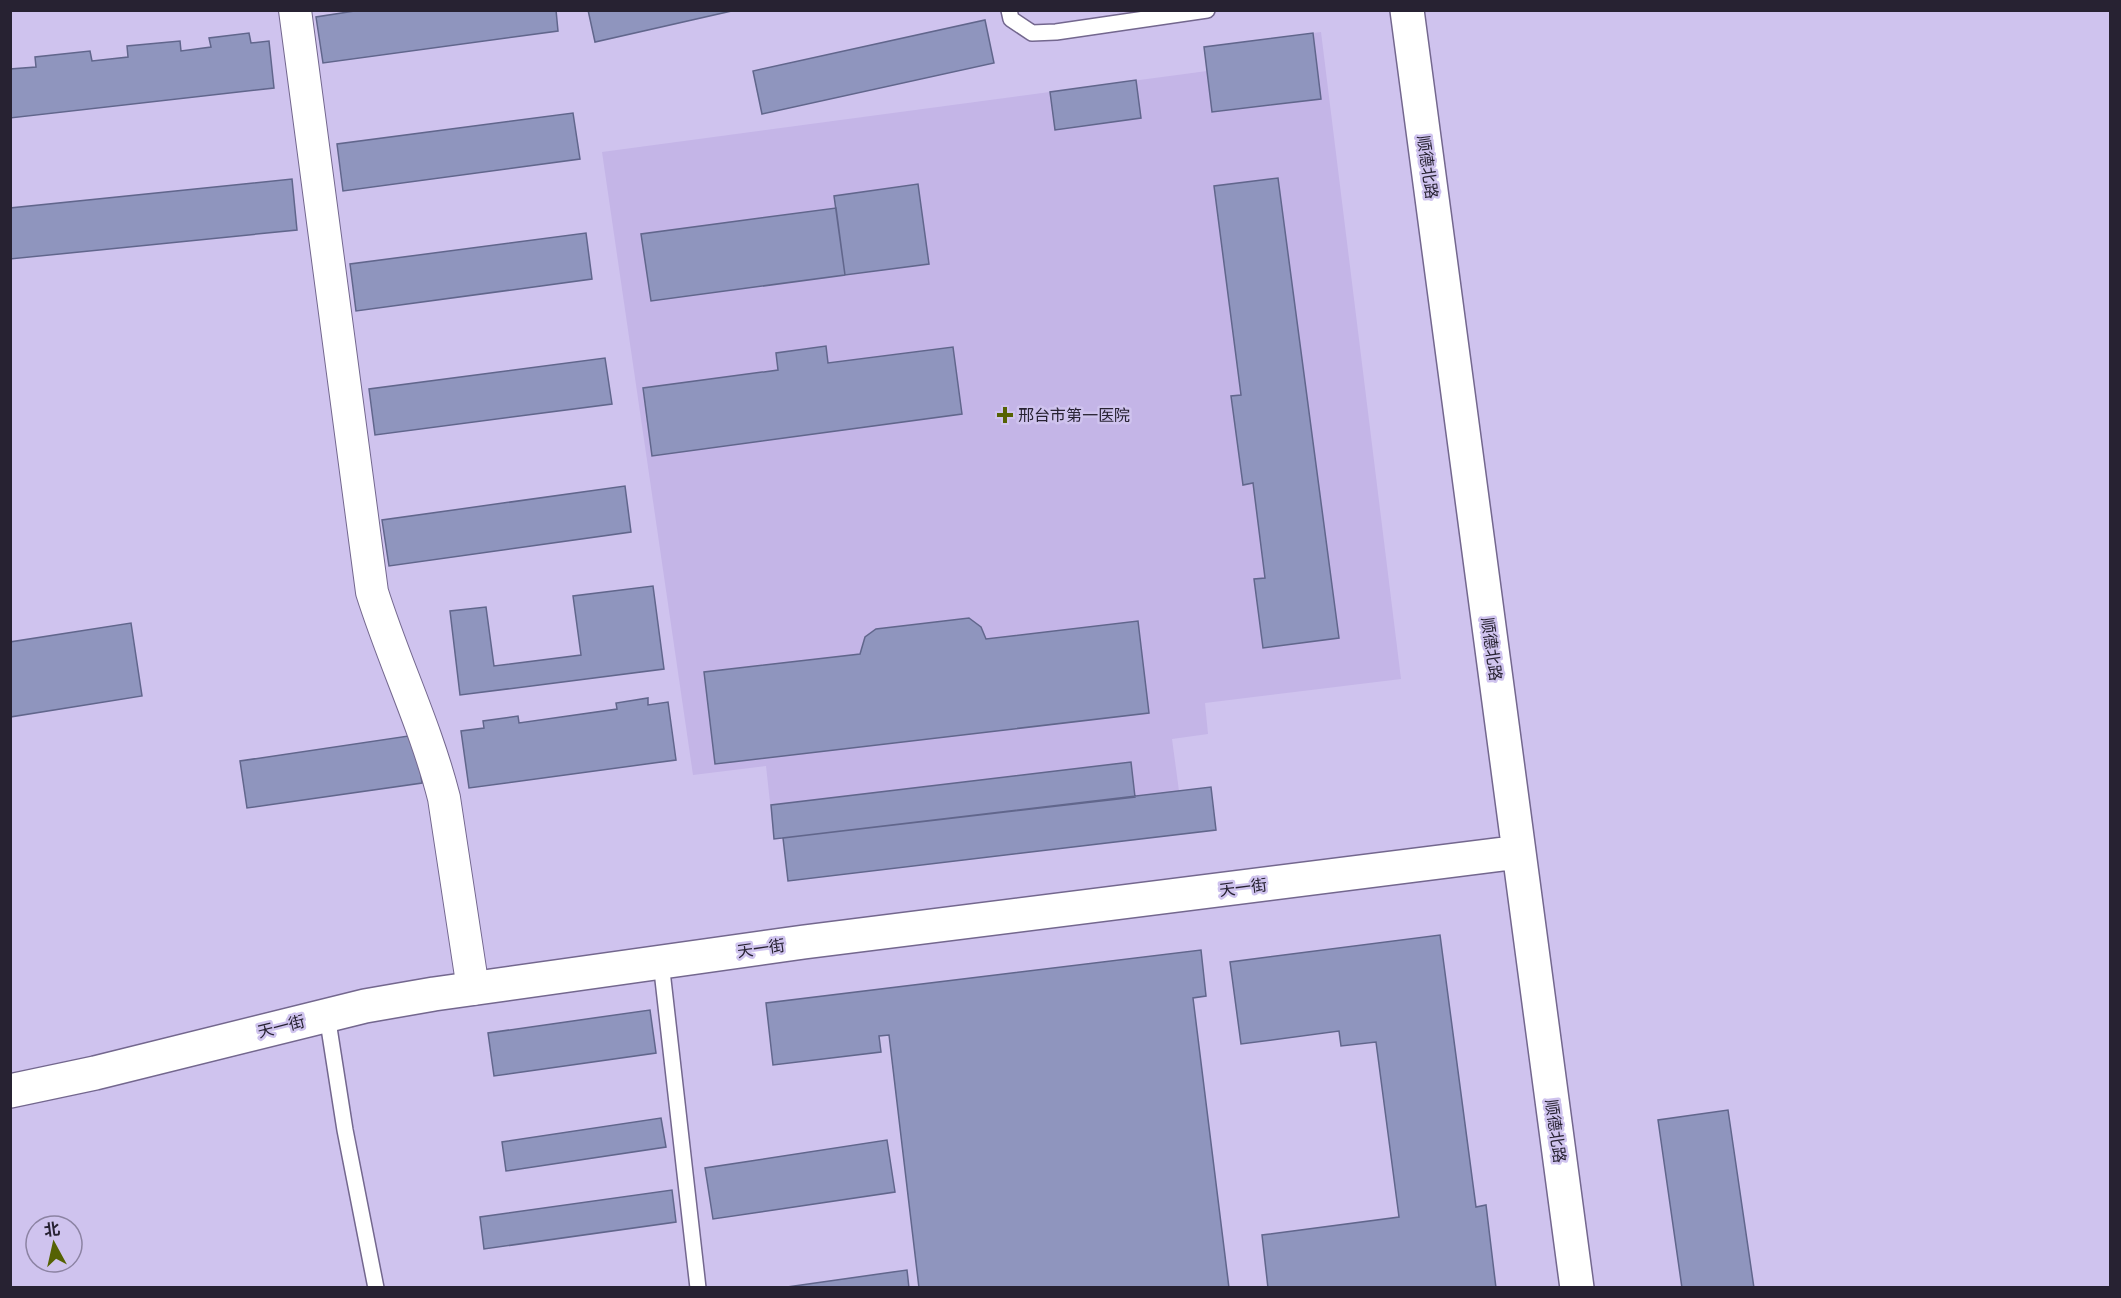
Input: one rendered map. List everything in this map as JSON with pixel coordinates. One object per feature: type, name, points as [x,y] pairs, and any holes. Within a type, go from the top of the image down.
[{"type":"street","points":[[295,10],[372,592],[383,627],[428,739],[439,778],[473,989]]},
{"type":"street","name":"顺德北路","points":[[1407,10],[1577,1287]]},
{"type":"street","name":"天一街","points":[[10,1091],[95,1073],[327,1015],[434,994],[816,940],[1519,852]]},
{"type":"lane","points":[[1009,10],[1011,19],[1032,33],[1056,32],[1207,10]]},
{"type":"lane","points":[[660,962],[698,1287]]},
{"type":"lane","points":[[327,1015],[345,1130],[376,1287]]},
{"type":"shaded area","name":"邢台市第一医院","points":[[1321,32],[1401,679],[1205,703],[1208,734],[1172,739],[1179,791],[774,839],[766,766],[693,775],[602,152],[1207,71],[1204,47]]},
{"type":"building","points":[[361,10],[556,10],[558,31],[323,63],[316,17]]},
{"type":"building","points":[[588,10],[736,10],[595,42]]},
{"type":"building","points":[[985,20],[994,63],[762,114],[753,71]]},
{"type":"building","points":[[249,33],[251,43],[269,41],[274,88],[10,118],[10,69],[36,67],[35,57],[90,51],[92,61],[128,57],[127,46],[180,41],[181,51],[211,47],[209,38]]},
{"type":"building","points":[[1313,33],[1321,99],[1212,112],[1204,47]]},
{"type":"building","points":[[1136,80],[1141,118],[1055,130],[1050,92]]},
{"type":"building","points":[[573,113],[580,159],[343,191],[337,144]]},
{"type":"building","points":[[1278,178],[1339,638],[1263,648],[1254,579],[1265,578],[1253,483],[1243,485],[1231,396],[1241,395],[1214,186]]},
{"type":"building","points":[[292,179],[297,230],[10,259],[10,208]]},
{"type":"building","points":[[918,184],[929,264],[845,275],[834,196]]},
{"type":"building","points":[[836,208],[845,275],[651,301],[641,234]]},
{"type":"building","points":[[586,233],[592,279],[356,311],[350,264]]},
{"type":"building","points":[[826,346],[828,363],[953,347],[962,414],[652,456],[643,388],[778,370],[776,353]]},
{"type":"building","points":[[605,358],[612,404],[375,435],[369,389]]},
{"type":"building","points":[[625,486],[631,532],[389,566],[382,520]]},
{"type":"building","points":[[653,586],[664,669],[460,695],[450,611],[486,607],[494,666],[581,655],[573,596]]},
{"type":"building","points":[[969,618],[981,627],[986,639],[1138,621],[1149,713],[715,764],[704,672],[860,654],[865,637],[876,629]]},
{"type":"building","points":[[131,623],[142,696],[10,717],[10,642]]},
{"type":"building","points":[[648,698],[648,705],[668,702],[676,760],[469,788],[461,731],[484,728],[483,721],[518,716],[519,723],[617,709],[616,703]]},
{"type":"building","points":[[415,735],[422,783],[247,808],[240,761]]},
{"type":"building","points":[[1131,762],[1135,797],[774,839],[771,805]]},
{"type":"building","points":[[1211,787],[1216,830],[788,881],[783,838]]},
{"type":"building","points":[[1440,935],[1476,1207],[1486,1205],[1496,1288],[1268,1288],[1262,1235],[1399,1217],[1376,1042],[1341,1046],[1339,1031],[1241,1044],[1230,962]]},
{"type":"building","points":[[1201,950],[1206,996],[1193,998],[1229,1288],[919,1288],[889,1035],[879,1036],[881,1052],[773,1065],[766,1003]]},
{"type":"building","points":[[650,1010],[656,1053],[494,1076],[488,1033]]},
{"type":"building","points":[[1728,1110],[1754,1288],[1682,1288],[1658,1120]]},
{"type":"building","points":[[661,1118],[666,1147],[506,1171],[502,1142]]},
{"type":"building","points":[[887,1140],[895,1192],[713,1219],[705,1168]]},
{"type":"building","points":[[672,1190],[676,1222],[484,1249],[480,1217]]},
{"type":"building","points":[[907,1270],[909,1288],[780,1288]]},
{"type":"place","name":"邢台市第一医院","points":[[1005,415]]}]
